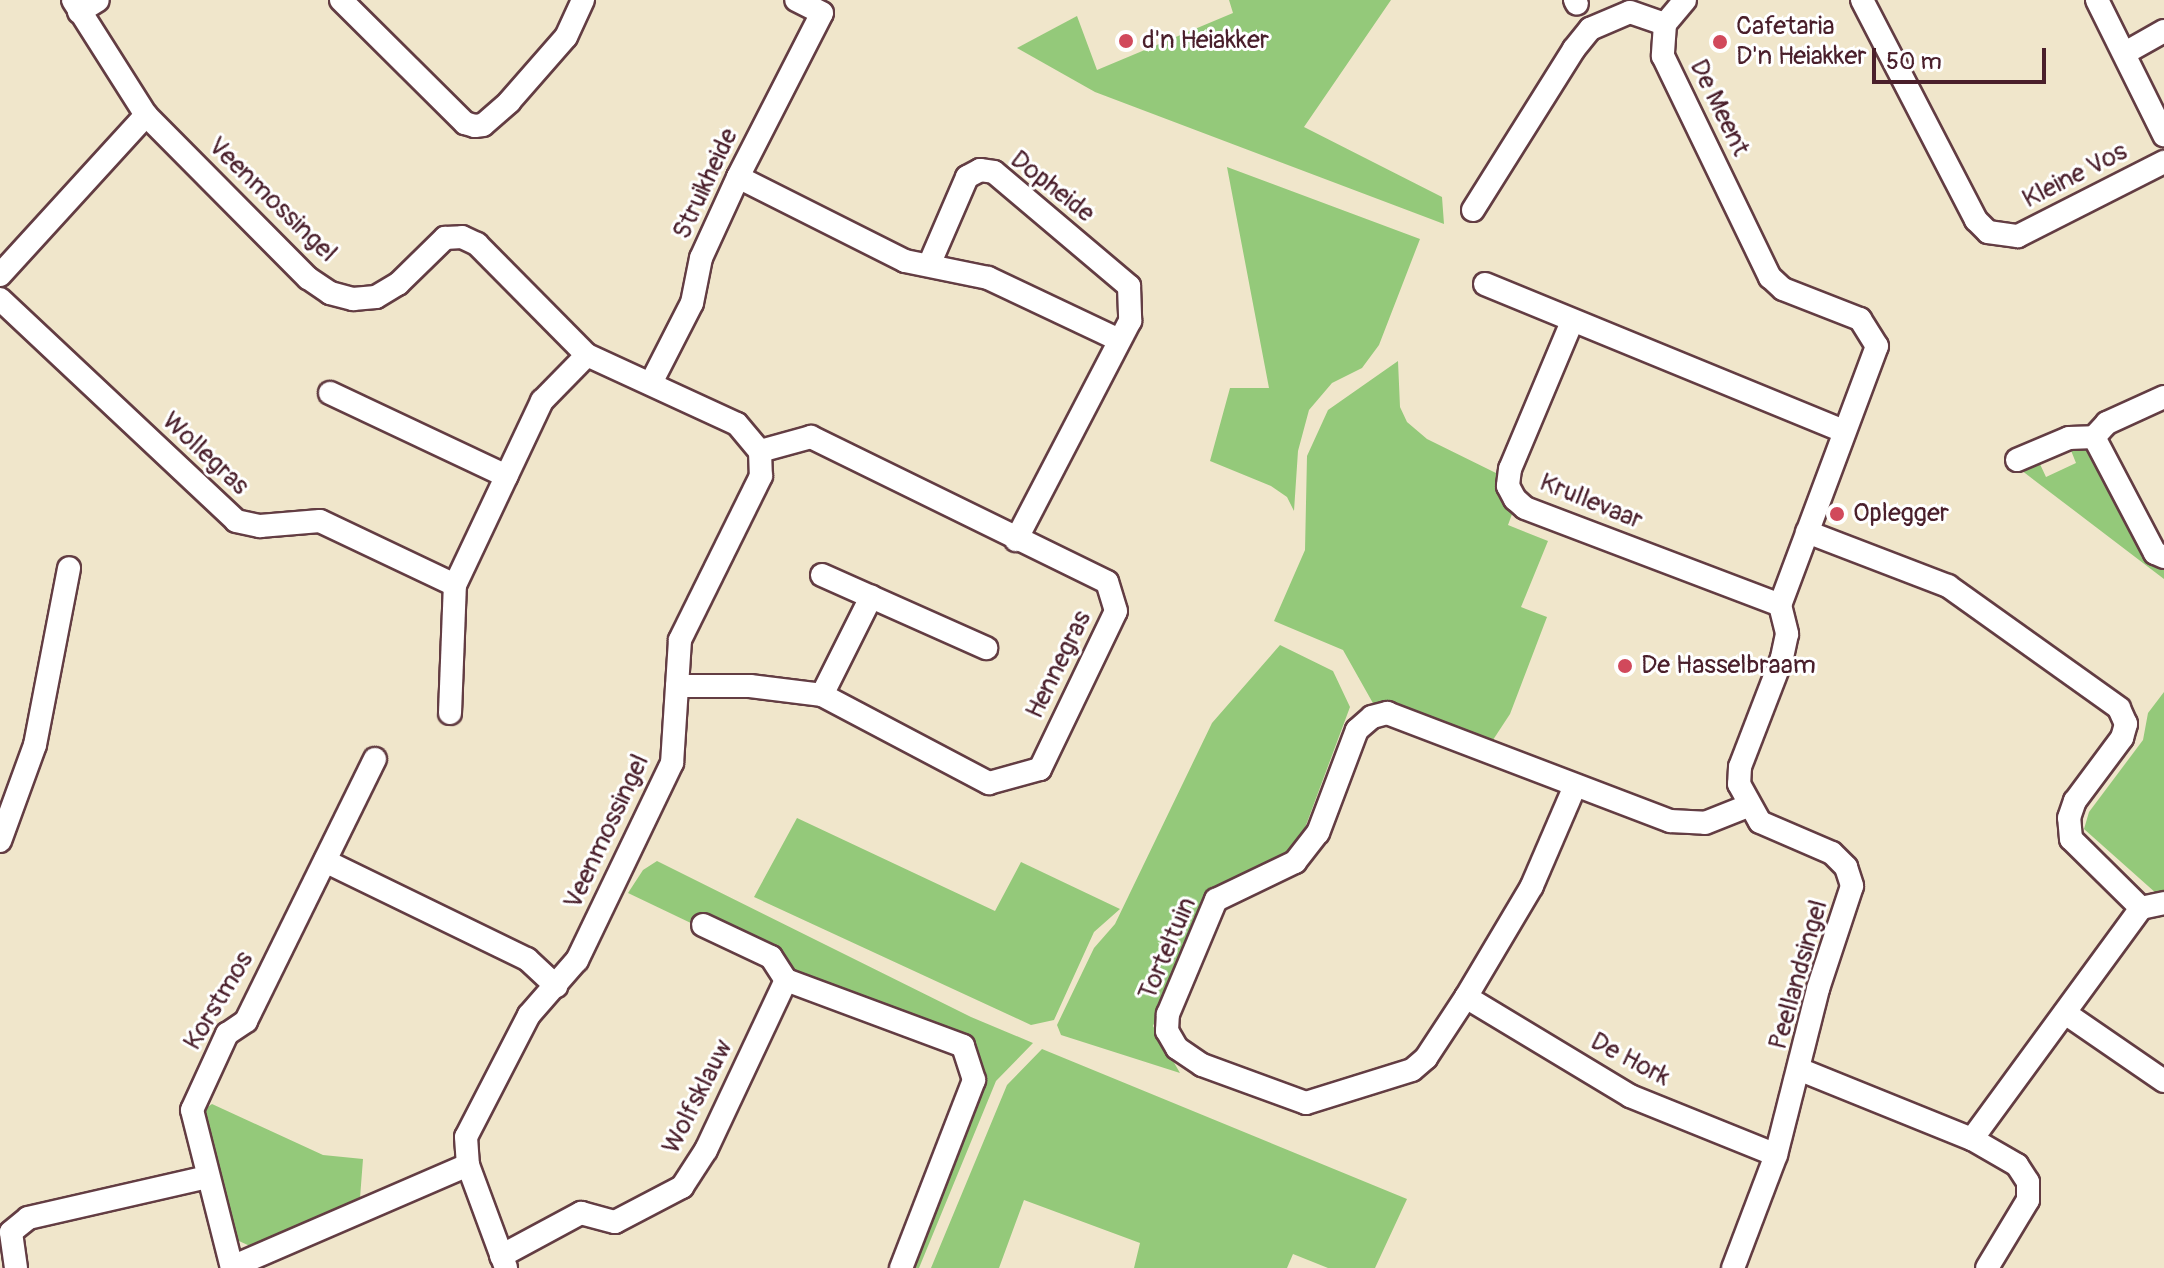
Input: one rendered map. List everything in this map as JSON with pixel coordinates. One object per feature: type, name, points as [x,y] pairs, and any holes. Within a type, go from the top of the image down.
[{"type":"street","points":[[341,0],[465,123],[475,126],[483,125],[509,102],[566,37],[583,0]]},
{"type":"street","name":"Struikheide","points":[[651,383],[692,303],[701,258],[738,177],[827,6],[796,0]]},
{"type":"street","points":[[1473,210],[1590,29],[1630,12],[1665,24],[1685,0]]},
{"type":"street","name":"Kleine Vos","points":[[1862,0],[1976,220],[1988,232],[2018,236],[2164,162]]},
{"type":"street","points":[[2097,0],[2164,135]]},
{"type":"street","name":"Veenmossingel","points":[[83,4],[146,115],[308,278],[330,293],[353,299],[376,297],[398,284],[445,238],[462,237],[477,244],[587,355],[737,424],[760,451],[761,476],[680,640],[672,763],[597,922],[556,986],[529,1015],[466,1137],[468,1165],[503,1262]]},
{"type":"street","name":"De Meent","points":[[1665,24],[1663,56],[1770,277],[1783,289],[1860,319],[1872,331],[1876,358],[1844,431]]},
{"type":"street","points":[[2125,53],[2164,31]]},
{"type":"street","points":[[0,275],[146,115]]},
{"type":"street","name":"Dopheide","points":[[929,265],[967,177],[980,170],[994,172],[1129,286],[1130,321],[1016,540]]},
{"type":"street","points":[[738,177],[905,261],[988,278],[1119,340]]},
{"type":"street","points":[[1485,284],[1571,324],[1844,431],[1780,605],[1787,634],[1782,658],[1740,767],[1739,784],[1748,806]]},
{"type":"street","name":"Wollegras","points":[[0,299],[236,521],[260,526],[320,521],[455,585]]},
{"type":"street","name":"Krullevaar","points":[[1571,324],[1510,469],[1508,486],[1515,499],[1525,508],[1780,605]]},
{"type":"street","points":[[450,713],[455,585],[542,401],[587,355]]},
{"type":"street","points":[[330,393],[506,476]]},
{"type":"street","points":[[2017,460],[2069,438],[2094,437],[2107,423],[2164,397]]},
{"type":"street","name":"Hennegras","points":[[677,686],[750,686],[822,695],[989,783],[1040,769],[1116,611],[1107,582],[811,437],[760,451]]},
{"type":"street","points":[[2094,437],[2155,553],[2164,557]]},
{"type":"street","points":[[1807,532],[1948,586],[2119,708],[2126,724],[2122,738],[2075,801],[2069,818],[2071,839],[2141,908]]},
{"type":"street","points":[[0,841],[35,745],[69,568]]},
{"type":"street","points":[[822,575],[986,648]]},
{"type":"street","points":[[822,695],[871,597]]},
{"type":"street","name":"Torteltuin","points":[[1575,786],[1548,855],[1466,997],[1426,1058],[1412,1070],[1317,1104],[1202,1065],[1177,1048],[1167,1031],[1168,1014],[1216,900],[1295,862],[1318,833],[1357,730],[1372,717],[1387,713],[1670,821],[1705,823],[1748,806]]},
{"type":"street","name":"Korstmos","points":[[375,759],[246,1021],[227,1034],[192,1110],[232,1267],[468,1165]]},
{"type":"street","name":"Peellandsingel","points":[[1733,1268],[1776,1155],[1801,1070],[1818,989],[1852,886],[1846,867],[1832,853],[1760,822],[1748,806]]},
{"type":"street","points":[[325,861],[527,959],[556,986]]},
{"type":"street","points":[[1972,1139],[2141,908],[2164,903]]},
{"type":"street","points":[[703,925],[771,957],[786,980],[963,1046],[974,1074],[901,1268]]},
{"type":"street","name":"Wolfsklauw","points":[[503,1262],[581,1213],[615,1222],[682,1187],[706,1150],[786,980]]},
{"type":"street","name":"De Hork","points":[[1466,997],[1630,1096],[1776,1155]]},
{"type":"street","points":[[2065,1013],[2164,1081]]},
{"type":"street","points":[[1801,1070],[1972,1139],[2017,1165],[2028,1182],[2028,1200],[1987,1268]]},
{"type":"street","points":[[16,1268],[11,1232],[28,1218],[207,1177]]},
{"type":"green space","points":[[1229,0],[1391,0],[1304,127],[1442,197],[1444,224],[1095,92],[1017,48],[1077,16],[1097,70],[1233,13]]},
{"type":"green space","points":[[1227,167],[1420,239],[1379,345],[1362,368],[1332,383],[1309,410],[1298,451],[1294,511],[1287,497],[1271,486],[1210,461],[1230,388],[1269,388]]},
{"type":"green space","points":[[1398,361],[1400,407],[1407,422],[1427,439],[1500,475],[1515,506],[1508,525],[1548,541],[1521,607],[1547,617],[1510,714],[1489,746],[1374,705],[1343,650],[1274,621],[1305,550],[1307,456],[1328,410]]},
{"type":"green space","points":[[2076,445],[2088,451],[2153,562],[2164,566],[2164,579],[2021,470],[2039,462],[2046,477],[2076,463],[2070,448]]},
{"type":"green space","points":[[1280,645],[1333,671],[1350,707],[1299,844],[1288,858],[1213,891],[1153,1026],[1180,1073],[1061,1035],[1057,1025],[1094,948],[1115,924],[1212,723]]},
{"type":"green space","points":[[2164,692],[2164,893],[2157,894],[2084,829],[2089,812],[2143,740],[2148,713]]},
{"type":"green space","points":[[797,818],[995,911],[1021,862],[1120,909],[1094,932],[1054,1020],[1031,1025],[754,897]]},
{"type":"green space","points":[[657,861],[971,1017],[1033,1043],[996,1081],[919,1268],[910,1268],[985,1074],[970,1038],[789,968],[781,963],[779,950],[701,915],[695,925],[628,893],[643,870]]},
{"type":"green space","points":[[1042,1049],[1407,1199],[1375,1268],[1328,1268],[1293,1254],[1287,1268],[1134,1268],[1140,1243],[1024,1200],[999,1268],[931,1268],[1007,1085]]},
{"type":"green space","points":[[212,1104],[323,1155],[363,1159],[360,1198],[250,1246],[230,1237],[203,1110]]},
{"type":"place","name":"d'n Heiakker","points":[[1126,41]]},
{"type":"place","name":"Cafetaria D'n Heiakker","points":[[1720,42]]},
{"type":"place","name":"Oplegger","points":[[1837,514]]},
{"type":"place","name":"De Hasselbraam","points":[[1625,666]]}]
